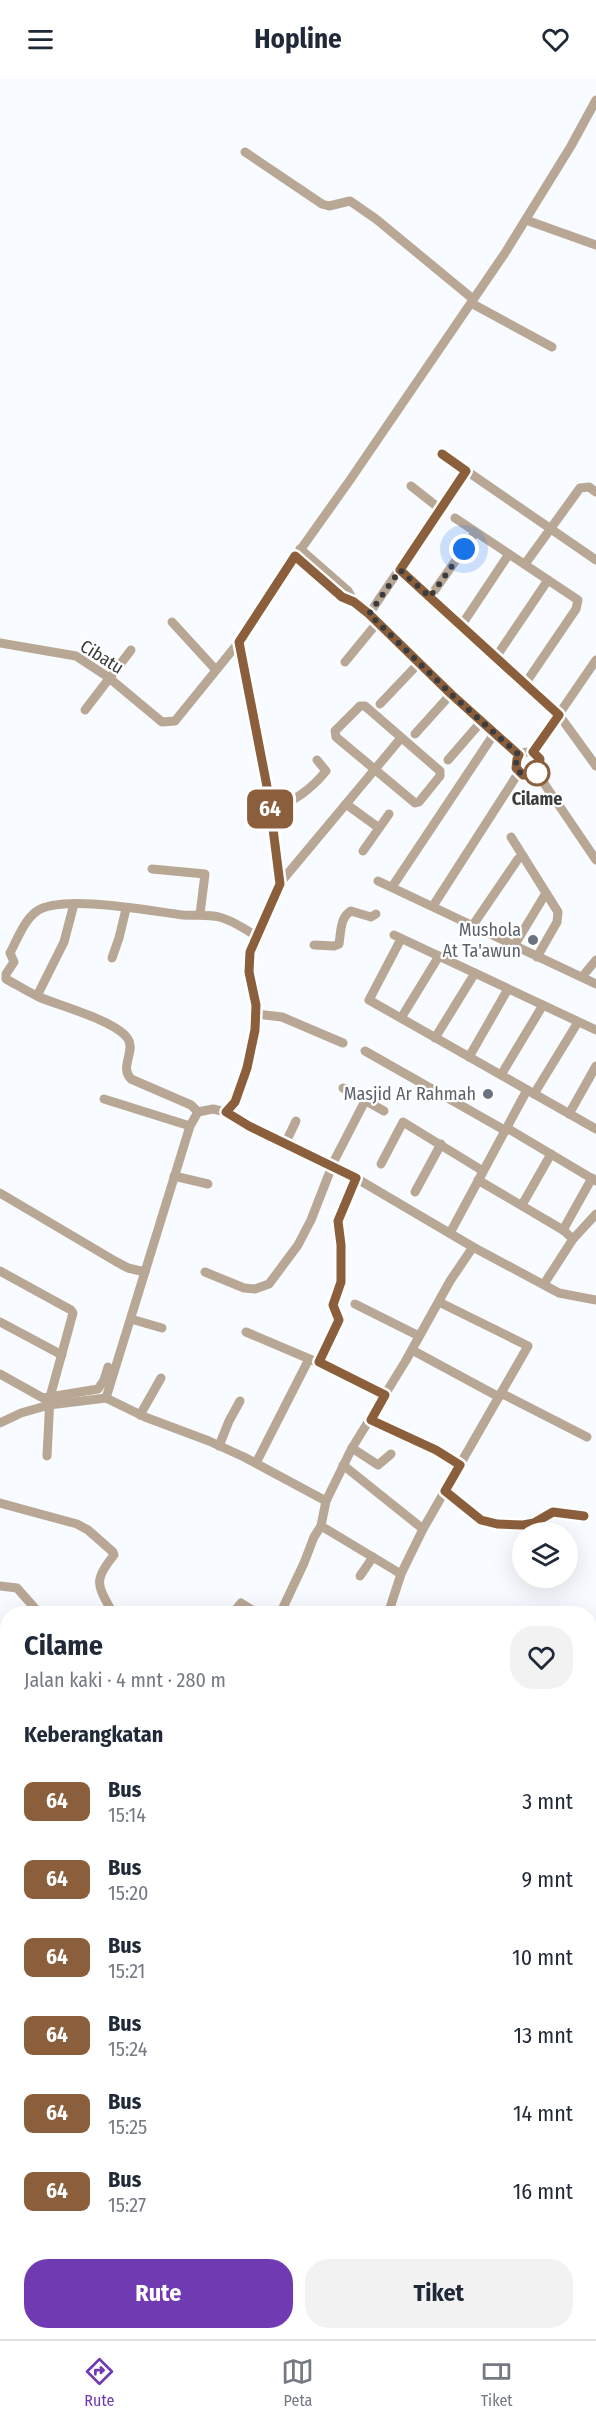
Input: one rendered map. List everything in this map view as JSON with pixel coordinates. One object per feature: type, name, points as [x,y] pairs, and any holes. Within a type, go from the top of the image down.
[{"type":"street","points":[[172,622],[215,669],[239,642],[297,552],[350,480],[526,220],[596,100]]},
{"type":"street","points":[[245,152],[322,204],[329,206],[350,201],[376,219],[472,301],[552,348]]},
{"type":"street","points":[[526,220],[596,245]]},
{"type":"street","points":[[442,454],[596,560]]},
{"type":"street","points":[[369,614],[466,471]]},
{"type":"street","points":[[411,486],[439,508]]},
{"type":"street","points":[[525,564],[580,488],[589,487],[596,492]]},
{"type":"street","points":[[455,518],[579,602],[525,684]]},
{"type":"street","points":[[430,597],[475,533]]},
{"type":"street","points":[[297,552],[342,597],[354,602],[369,614],[451,694],[519,755]]},
{"type":"street","points":[[461,626],[509,554]]},
{"type":"street","points":[[400,570],[559,715],[596,766]]},
{"type":"street","points":[[496,657],[548,580]]},
{"type":"street","points":[[345,662],[377,623]]},
{"type":"street","points":[[239,642],[270,811],[280,884]]},
{"type":"street","name":"Cibatu","points":[[0,643],[76,656],[108,677],[162,722],[175,722],[215,669]]},
{"type":"street","points":[[85,710],[108,677],[131,650]]},
{"type":"street","points":[[533,752],[596,660]]},
{"type":"street","points":[[380,704],[419,663]]},
{"type":"street","points":[[415,734],[451,694]]},
{"type":"street","points":[[360,706],[364,706],[401,738],[440,771],[441,776],[419,802],[415,803],[335,734],[335,731],[360,706]]},
{"type":"street","points":[[448,760],[481,722]]},
{"type":"street","points":[[392,887],[495,734]]},
{"type":"street","points":[[226,1112],[235,1102],[247,1068],[256,1014],[248,960],[256,936],[280,884],[401,738]]},
{"type":"street","points":[[590,757],[596,747]]},
{"type":"street","points":[[528,751],[533,752],[540,759],[537,773],[528,776],[519,772],[516,763],[519,755],[528,751]]},
{"type":"street","points":[[270,811],[300,797],[314,787],[326,771],[317,760]]},
{"type":"street","points":[[433,906],[519,772]]},
{"type":"street","points":[[537,773],[596,860]]},
{"type":"street","points":[[346,804],[379,828]]},
{"type":"street","points":[[363,851],[389,814]]},
{"type":"street","points":[[511,837],[546,893],[558,917],[537,957]]},
{"type":"street","points":[[473,925],[518,859],[523,856]]},
{"type":"street","points":[[152,869],[205,874],[200,914]]},
{"type":"street","points":[[378,881],[596,984]]},
{"type":"street","points":[[514,946],[546,893]]},
{"type":"street","points":[[37,996],[64,942],[74,904]]},
{"type":"street","points":[[10,953],[26,923],[35,912],[54,905],[102,904],[126,909],[222,917],[256,936]]},
{"type":"street","points":[[112,958],[126,909]]},
{"type":"street","points":[[314,945],[339,944],[344,917],[351,911],[370,917],[376,914]]},
{"type":"street","points":[[596,1030],[398,937],[369,1000],[596,1129]]},
{"type":"street","points":[[0,948],[10,953],[14,962],[6,979],[37,996],[113,1026],[128,1038],[130,1044],[126,1069],[131,1079],[191,1105],[198,1112]]},
{"type":"street","points":[[401,1018],[439,956]]},
{"type":"street","points":[[582,977],[596,960]]},
{"type":"street","points":[[435,1038],[474,973]]},
{"type":"street","points":[[469,1057],[508,989]]},
{"type":"street","points":[[501,1075],[543,1005]]},
{"type":"street","points":[[256,1014],[282,1017],[343,1043]]},
{"type":"street","points":[[450,1233],[506,1130],[578,1022]]},
{"type":"street","points":[[365,1051],[594,1179],[563,1230]]},
{"type":"street","points":[[569,1114],[596,1066]]},
{"type":"street","points":[[343,1088],[384,1111]]},
{"type":"street","points":[[104,1099],[190,1126]]},
{"type":"street","points":[[206,1272],[244,1288],[255,1289],[269,1284],[298,1245],[312,1220],[332,1165],[366,1101]]},
{"type":"street","points":[[106,1398],[190,1126],[198,1112],[213,1109],[226,1112],[285,1144],[332,1165],[473,1247],[566,1295],[596,1300]]},
{"type":"street","points":[[285,1144],[296,1121]]},
{"type":"street","points":[[381,1164],[403,1122],[441,1144],[522,1205],[563,1230],[573,1239]]},
{"type":"street","points":[[415,1192],[441,1144]]},
{"type":"street","points":[[522,1205],[551,1154]]},
{"type":"street","points":[[174,1176],[207,1184]]},
{"type":"street","points":[[319,1362],[339,1320],[333,1305],[341,1282],[341,1245],[338,1221],[356,1178]]},
{"type":"street","points":[[1,1195],[106,1254],[118,1257],[145,1272]]},
{"type":"street","points":[[544,1284],[573,1239],[596,1214]]},
{"type":"street","points":[[284,1606],[321,1526],[326,1501],[343,1465],[412,1350],[450,1281],[473,1247]]},
{"type":"street","points":[[0,1271],[73,1311],[49,1401],[47,1456]]},
{"type":"street","points":[[0,1424],[49,1401],[101,1386],[131,1299]]},
{"type":"street","points":[[391,1606],[401,1574],[423,1528],[528,1346],[439,1302]]},
{"type":"street","points":[[355,1304],[419,1336]]},
{"type":"street","points":[[131,1319],[162,1328]]},
{"type":"street","points":[[0,1322],[62,1355]]},
{"type":"street","points":[[246,1332],[319,1362],[385,1395]]},
{"type":"street","points":[[412,1350],[587,1437]]},
{"type":"street","points":[[256,1463],[309,1359]]},
{"type":"street","points":[[0,1374],[49,1401],[106,1398],[140,1415],[256,1463],[326,1501]]},
{"type":"street","points":[[140,1415],[161,1378]]},
{"type":"street","points":[[219,1446],[240,1401]]},
{"type":"street","points":[[371,1420],[436,1450],[460,1465]]},
{"type":"street","points":[[352,1448],[378,1465],[391,1454]]},
{"type":"street","points":[[343,1465],[423,1528]]},
{"type":"street","points":[[445,1491],[481,1520],[497,1524],[534,1523],[553,1512],[584,1516]]},
{"type":"street","points":[[0,1503],[76,1524],[88,1530],[113,1552],[114,1555],[100,1573],[99,1581],[100,1590],[109,1606]]},
{"type":"street","points":[[321,1526],[401,1574]]},
{"type":"street","points":[[360,1576],[373,1557]]},
{"type":"street","points":[[0,1586],[17,1588],[32,1606]]},
{"type":"bus line","name":"64","points":[[442,454],[466,471],[439,508],[400,570],[559,715],[533,752],[540,759],[537,773],[523,775],[516,768],[519,755],[451,694],[369,614],[354,602],[342,597],[295,556],[239,642],[269,797],[280,884],[276,897],[256,936],[248,960],[256,1005],[255,1030],[247,1068],[235,1102],[226,1112],[249,1126],[356,1178],[338,1221],[341,1245],[341,1282],[333,1305],[339,1320],[319,1362],[385,1395],[371,1420],[436,1450],[460,1465],[445,1491],[481,1520],[497,1524],[523,1525],[534,1523],[553,1512],[584,1516]]},
{"type":"place","name":"Cilame","points":[[537,773]]},
{"type":"place","name":"Mushola At Ta'awun","points":[[533,940]]},
{"type":"place","name":"Masjid Ar Rahmah","points":[[488,1094]]},
{"type":"route","points":[[464,549],[430,597],[400,570],[369,614],[451,694],[519,755],[516,763],[519,772],[528,776],[537,773]]}]
